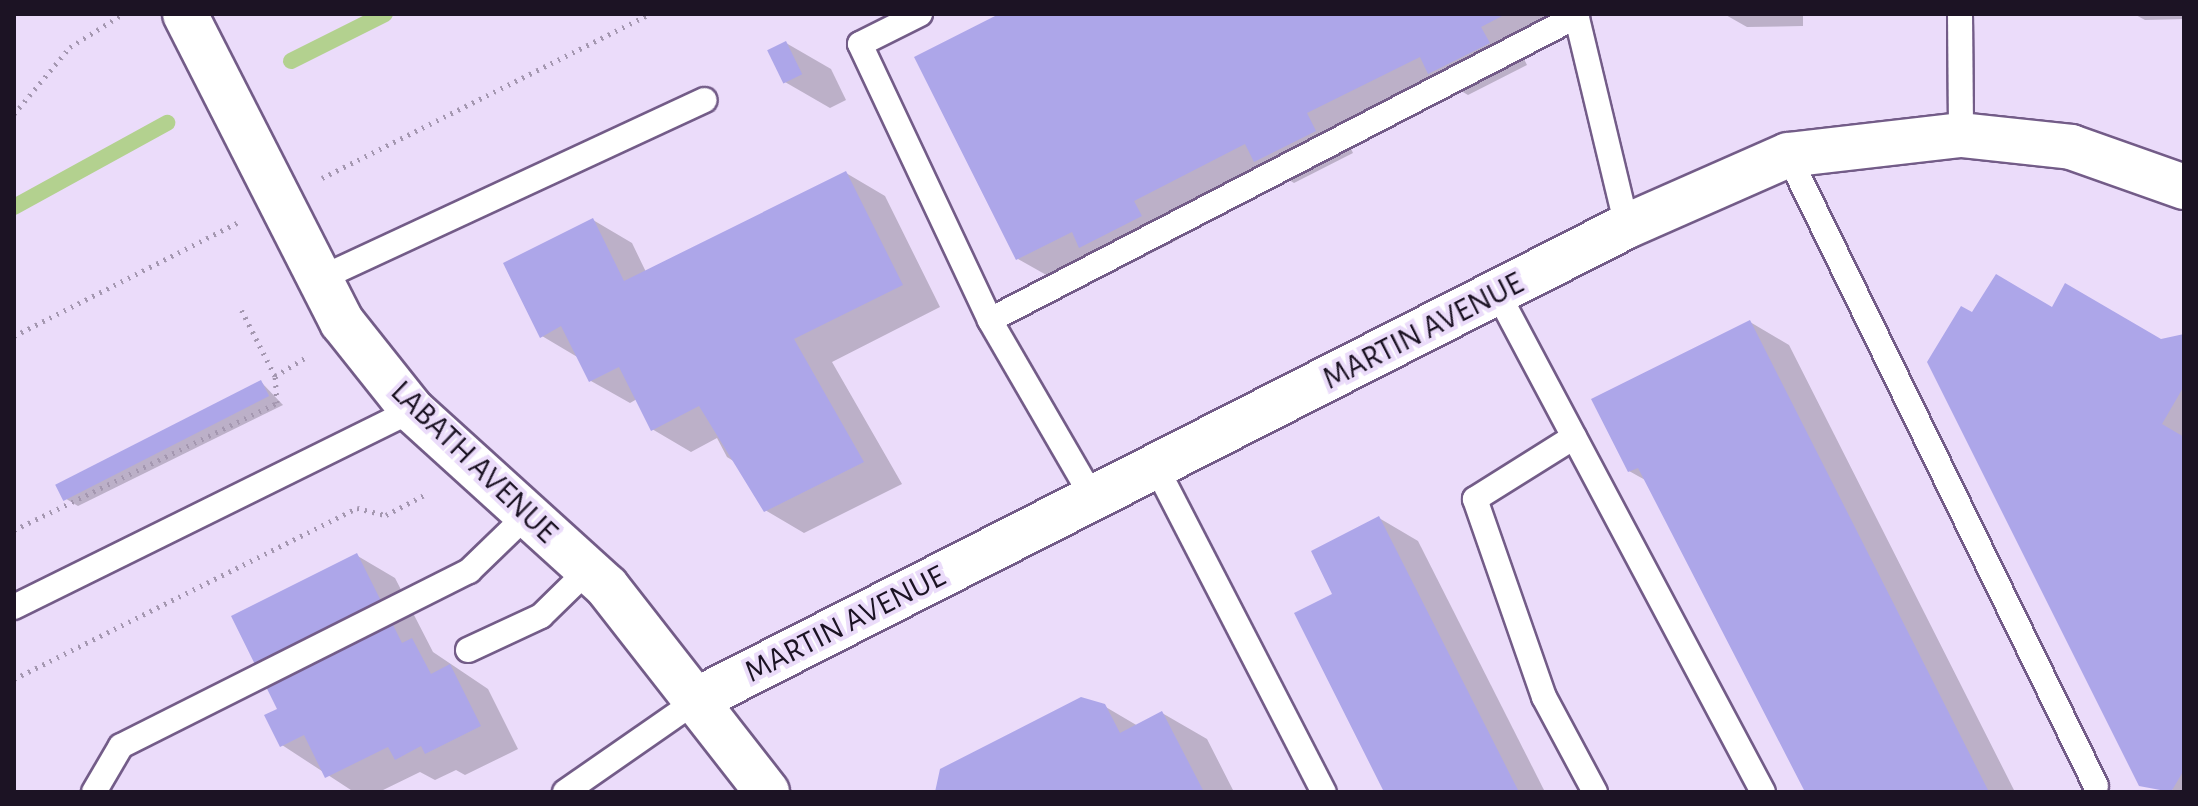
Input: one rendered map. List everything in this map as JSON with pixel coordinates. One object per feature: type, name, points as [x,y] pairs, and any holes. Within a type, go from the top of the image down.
[{"type":"street","name":"LABATH AVENUE","points":[[193,31],[342,322],[412,410],[588,570],[700,698],[767,792]]},
{"type":"street","name":"MARTIN AVENUE","points":[[700,698],[1627,226],[1788,155],[1961,135],[2071,147],[2180,176]]},
{"type":"lane","points":[[920,14],[860,44],[990,320],[1093,498]]},
{"type":"lane","points":[[1960,14],[1961,135]]},
{"type":"lane","points":[[990,320],[1577,15],[1627,226]]},
{"type":"lane","points":[[319,279],[705,100]]},
{"type":"lane","points":[[1788,155],[2096,786]]},
{"type":"lane","points":[[1497,292],[1763,792]]},
{"type":"lane","points":[[14,607],[412,410]]},
{"type":"lane","points":[[1574,437],[1475,499],[1544,697],[1595,792]]},
{"type":"lane","points":[[1156,467],[1324,792]]},
{"type":"lane","points":[[94,792],[121,746],[469,571],[528,514]]},
{"type":"lane","points":[[468,650],[541,616],[588,570]]},
{"type":"lane","points":[[573,790],[700,698]]},
{"type":"path","points":[[14,114],[70,47],[123,14]]},
{"type":"path","points":[[14,336],[277,199],[650,14]]},
{"type":"path","points":[[14,530],[277,403],[275,376],[240,307]]},
{"type":"path","points":[[275,376],[305,358]]},
{"type":"path","points":[[14,679],[357,508],[386,515],[428,493]]},
{"type":"building","points":[[999,14],[1506,14],[1481,27],[1490,43],[1428,74],[1420,57],[1307,113],[1316,131],[1254,162],[1245,144],[1134,201],[1142,216],[1079,248],[1072,232],[1016,260],[914,57]]},
{"type":"building","points":[[786,41],[802,74],[783,83],[767,50]]},
{"type":"building","points":[[846,171],[903,285],[794,339],[864,462],[764,512],[699,406],[651,431],[619,367],[589,382],[561,326],[540,338],[503,263],[593,218],[624,281]]},
{"type":"building","points":[[1996,274],[2052,307],[2065,283],[2161,339],[2184,334],[2184,386],[2162,424],[2184,437],[2184,770],[2171,792],[2139,786],[1927,362],[1961,306],[1972,312]]},
{"type":"building","points":[[1750,320],[1989,792],[1805,792],[1638,468],[1628,472],[1591,399]]},
{"type":"building","points":[[261,380],[269,396],[63,501],[55,485]]},
{"type":"building","points":[[1379,516],[1519,792],[1384,792],[1294,613],[1332,594],[1311,551]]},
{"type":"building","points":[[357,553],[402,643],[412,638],[431,674],[450,664],[481,726],[425,754],[421,746],[395,760],[388,747],[325,778],[304,735],[280,747],[264,715],[277,709],[231,616]]},
{"type":"building","points":[[1081,697],[1105,704],[1120,733],[1162,711],[1204,792],[935,792],[940,769]]},
{"type":"waterway","points":[[291,61],[385,14]]},
{"type":"waterway","points":[[14,207],[167,123]]}]
